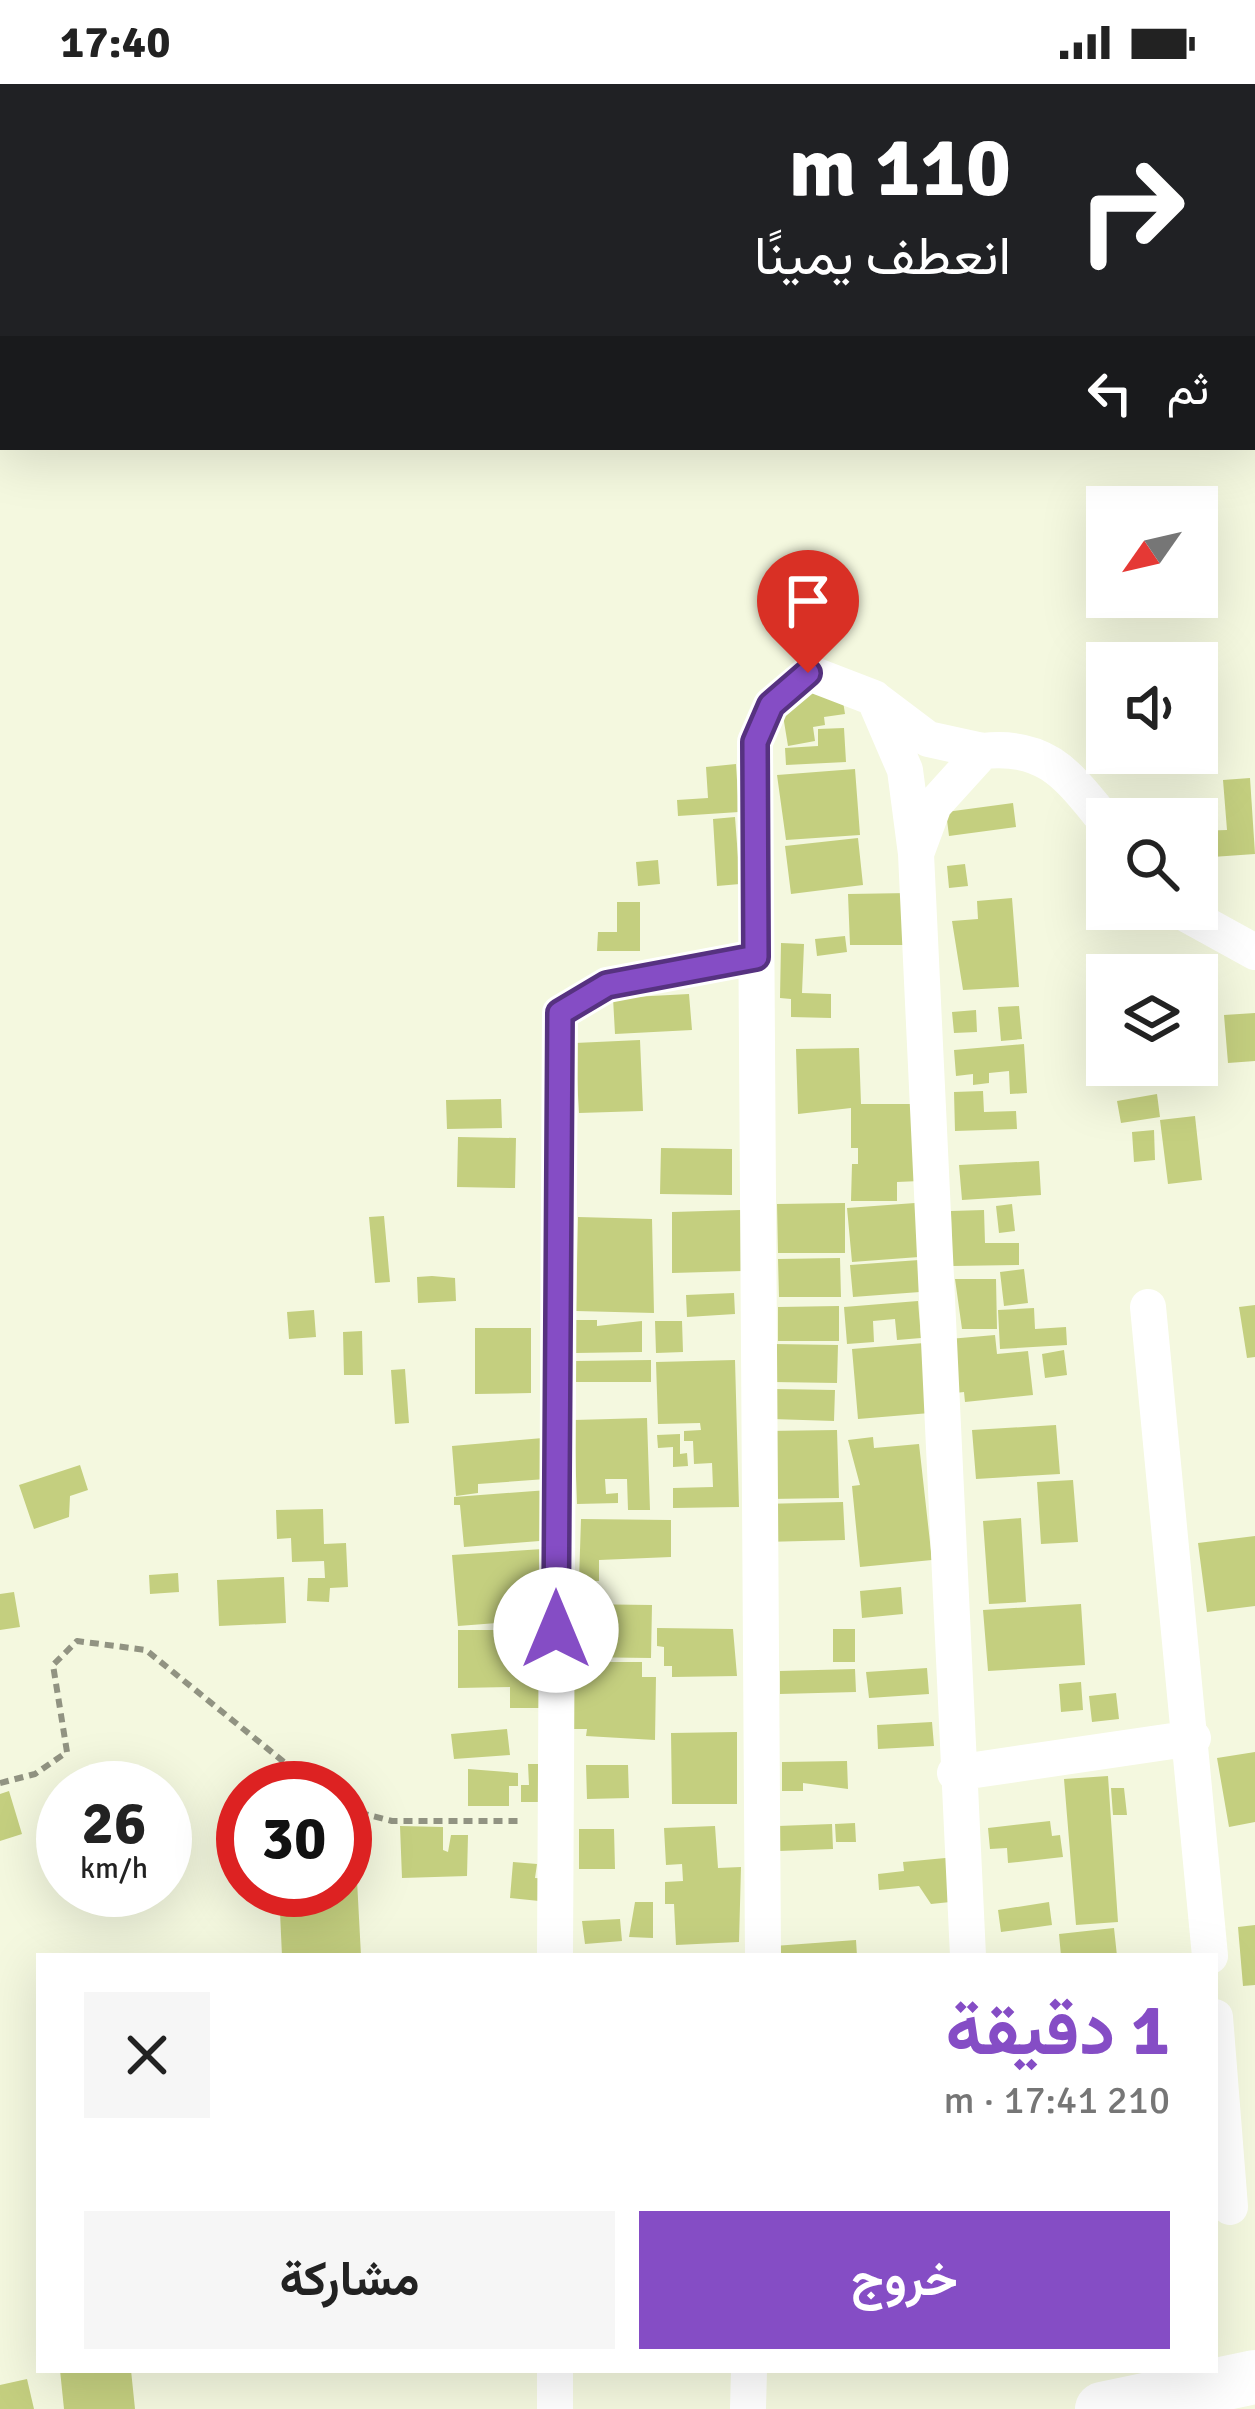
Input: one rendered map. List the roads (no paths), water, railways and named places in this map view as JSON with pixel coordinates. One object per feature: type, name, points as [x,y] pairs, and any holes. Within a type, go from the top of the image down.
[{"type":"street","points":[[763,1953],[755,742],[771,705],[808,673],[874,698],[928,739],[983,752],[1017,748],[1059,766],[1086,798]]},
{"type":"street","points":[[874,698],[905,770],[916,854],[968,1953]]},
{"type":"street","points":[[916,854],[934,806],[983,752]]},
{"type":"street","points":[[1216,930],[1255,952]]},
{"type":"street","points":[[555,1953],[560,1013],[607,985],[756,957]]},
{"type":"street","points":[[1148,1306],[1193,1738],[1210,1953]]},
{"type":"street","points":[[956,1773],[1193,1738]]},
{"type":"street","points":[[1218,2055],[1230,2206]]},
{"type":"street","points":[[555,2373],[555,2409]]},
{"type":"street","points":[[748,2409],[749,2373]]},
{"type":"street","points":[[1102,2409],[1255,2377]]}]
